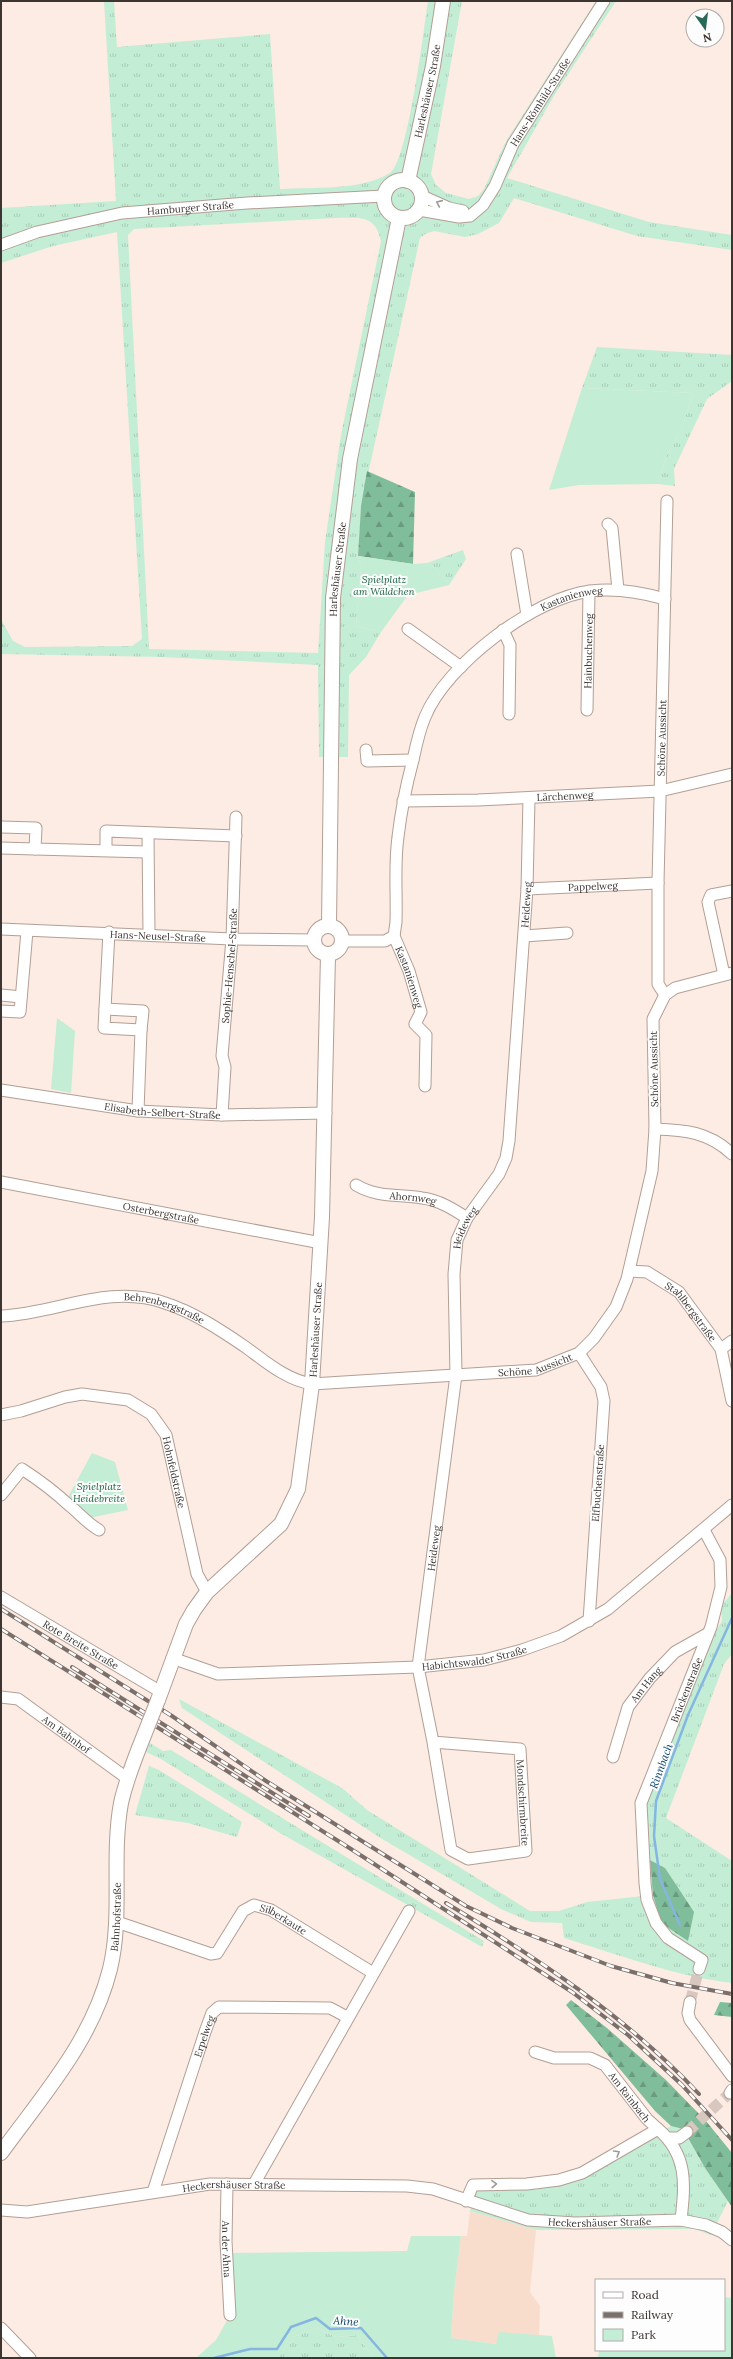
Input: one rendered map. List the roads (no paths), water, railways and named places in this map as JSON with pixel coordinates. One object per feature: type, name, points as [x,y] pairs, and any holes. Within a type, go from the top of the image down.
[{"type":"main road","name":"Harleshäuser Straße","points":[[408,180],[433,66],[443,1]]},
{"type":"main road","points":[[408,180],[417,186],[422,196],[419,210],[410,217],[399,218],[394,216],[386,207],[384,196],[393,183],[408,180]]},
{"type":"main road","name":"Harleshäuser Straße","points":[[330,926],[333,598],[350,459],[399,218]]},
{"type":"main road","points":[[330,926],[341,933],[343,940],[338,951],[328,955],[318,950],[314,940],[318,930],[330,926]]},
{"type":"main road","name":"Harleshäuser Straße","points":[[172,1658],[186,1624],[207,1592],[281,1524],[290,1508],[298,1488],[312,1384],[321,1243],[326,1113],[328,955]]},
{"type":"main road","name":"Bahnhofstraße","points":[[1,2153],[71,2060],[97,2010],[110,1969],[117,1922],[118,1837],[121,1804],[128,1779],[172,1658]]},
{"type":"street","name":"Hans-Römhild-Straße","points":[[419,210],[459,217],[470,216],[483,205],[495,186],[513,144],[604,1]]},
{"type":"street","name":"Hamburger Straße","points":[[1,244],[36,232],[122,213],[247,202],[384,196]]},
{"type":"street","points":[[422,196],[463,211],[483,205]]},
{"type":"street","name":"Schöne Aussicht","points":[[312,1384],[536,1370],[579,1353],[600,1332],[616,1307],[629,1271],[652,1172],[655,1129],[653,1019],[665,995],[658,984],[658,883],[667,501]]},
{"type":"street","points":[[608,524],[612,528],[618,590]]},
{"type":"street","name":"Kastanienweg","points":[[518,554],[527,615]]},
{"type":"street","name":"Kastanienweg","points":[[425,1086],[426,1035],[415,1024],[421,1012],[409,971],[394,936],[396,922],[397,839],[403,801],[425,717],[435,698],[461,666],[503,630],[527,615],[560,599],[589,591],[618,590],[665,599]]},
{"type":"street","name":"Hainbuchenweg","points":[[587,710],[589,591]]},
{"type":"street","points":[[408,629],[461,666]]},
{"type":"street","points":[[503,630],[510,645],[509,714]]},
{"type":"street","points":[[366,750],[367,761],[413,760]]},
{"type":"street","name":"Lärchenweg","points":[[403,801],[529,798],[660,791],[732,774]]},
{"type":"street","name":"Heideweg","points":[[418,1667],[456,1375],[454,1274],[457,1240],[468,1218],[499,1174],[510,1141],[527,889],[529,798]]},
{"type":"street","name":"Sophie-Henschel-Straße","points":[[222,1114],[226,1067],[222,1056],[232,939],[236,817]]},
{"type":"street","points":[[1,827],[36,828],[35,849]]},
{"type":"street","points":[[106,850],[106,831],[148,834],[236,836]]},
{"type":"street","points":[[148,834],[148,934]]},
{"type":"street","points":[[1,848],[147,852]]},
{"type":"street","name":"Pappelweg","points":[[527,889],[658,883]]},
{"type":"street","points":[[665,995],[675,988],[728,974],[708,902],[711,895],[732,891]]},
{"type":"street","name":"Hans-Neusel-Straße","points":[[1,929],[27,931],[109,932],[232,939],[314,940]]},
{"type":"street","points":[[1,1011],[20,1012],[27,931]]},
{"type":"street","points":[[109,932],[104,1028],[141,1030]]},
{"type":"street","points":[[524,936],[567,933]]},
{"type":"street","name":"Kastanienweg","points":[[343,940],[385,941],[394,936]]},
{"type":"street","points":[[1,995],[21,996]]},
{"type":"street","points":[[105,1009],[143,1011],[138,1111]]},
{"type":"street","name":"Elisabeth-Selbert-Straße","points":[[1,1090],[138,1111],[222,1114],[326,1113]]},
{"type":"street","points":[[655,1129],[687,1130],[721,1144],[732,1154]]},
{"type":"street","name":"Osterbergstraße","points":[[1,1182],[321,1243]]},
{"type":"street","name":"Ahornweg","points":[[356,1185],[384,1196],[422,1198],[436,1201],[449,1206],[468,1218]]},
{"type":"street","name":"Stahlbergstraße","points":[[629,1271],[647,1272],[679,1292],[721,1349],[732,1401]]},
{"type":"street","name":"Behrenbergstraße","points":[[1,1316],[21,1316],[92,1298],[110,1296],[164,1302],[205,1320],[272,1366],[299,1382],[312,1384]]},
{"type":"street","points":[[721,1349],[732,1341]]},
{"type":"street","name":"Elfbuchenstraße","points":[[579,1353],[595,1375],[601,1387],[604,1401],[589,1621]]},
{"type":"street","name":"Hohnfeldstraße","points":[[1,1415],[21,1412],[65,1397],[82,1394],[128,1400],[151,1414],[166,1435],[197,1574],[207,1592]]},
{"type":"street","points":[[1,1495],[22,1469],[43,1483],[71,1506],[85,1522],[98,1530]]},
{"type":"street","name":"Habichtswalder Straße","points":[[172,1658],[218,1674],[418,1667],[484,1660],[522,1650],[560,1636],[608,1609],[732,1505]]},
{"type":"street","name":"Brückenstraße","points":[[698,1969],[702,1960],[668,1938],[656,1924],[647,1900],[644,1883],[641,1803],[707,1634],[721,1587],[720,1560],[704,1530]]},
{"type":"street","name":"Rote Breite Straße","points":[[1,1597],[159,1696]]},
{"type":"street","name":"Am Hang","points":[[612,1757],[628,1707],[650,1678],[675,1652],[707,1634]]},
{"type":"street","name":"Mondschirmbreite","points":[[418,1667],[433,1742],[451,1850],[468,1859],[526,1851],[520,1749],[433,1742]]},
{"type":"street","name":"Am Bahnhof","points":[[1,1697],[18,1699],[128,1779]]},
{"type":"street","name":"Silberkaute","points":[[117,1922],[211,1954],[217,1953],[243,1912],[254,1905],[271,1910],[373,1973]]},
{"type":"street","points":[[254,2184],[347,2017],[409,1911]]},
{"type":"street","points":[[690,2002],[688,2013],[690,2020],[732,2076]]},
{"type":"street","name":"Erpelweg","points":[[153,2192],[212,2013],[219,2007],[330,2008],[347,2017]]},
{"type":"street","name":"Am Rainbach","points":[[535,2052],[554,2058],[590,2058],[605,2064],[647,2119],[657,2129]]},
{"type":"street","points":[[466,2201],[473,2184],[527,2184],[560,2180],[582,2173],[657,2129],[668,2138],[678,2156],[684,2176],[681,2220]]},
{"type":"street","points":[[668,2138],[678,2138],[687,2132]]},
{"type":"street","name":"Heckershäuser Straße","points":[[1,2210],[27,2212],[153,2192],[227,2184],[422,2186],[528,2220],[575,2223],[681,2220],[706,2225],[722,2232],[732,2240]]},
{"type":"street","name":"An der Ahna","points":[[227,2184],[226,2241],[230,2315]]},
{"type":"street","points":[[1,2328],[30,2358]]},
{"type":"waterway","name":"Rinnbach","points":[[680,1925],[660,1879],[654,1836],[656,1801],[688,1715],[732,1618]]},
{"type":"waterway","name":"Ahne","points":[[214,2358],[250,2349],[277,2349],[291,2327],[316,2318],[330,2329],[361,2328],[387,2358]]},
{"type":"tunnel","points":[[690,2002],[699,1969]]},
{"type":"tunnel","points":[[687,2132],[730,2093]]},
{"type":"railway","points":[[1,1609],[172,1716],[266,1781],[466,1906],[512,1928],[611,1966],[672,1983],[732,1994]]},
{"type":"railway","points":[[1,1629],[351,1849],[572,1992],[628,2035],[682,2085],[732,2140]]},
{"type":"railway","points":[[72,1667],[309,1816]]},
{"type":"railway","points":[[446,1903],[547,1967],[611,2014],[671,2066],[699,2094]]},
{"type":"park label","name":"Spielplatz am Wäldchen","points":[[384,584]]},
{"type":"park label","name":"Spielplatz Heidebreite","points":[[99,1492]]}]
